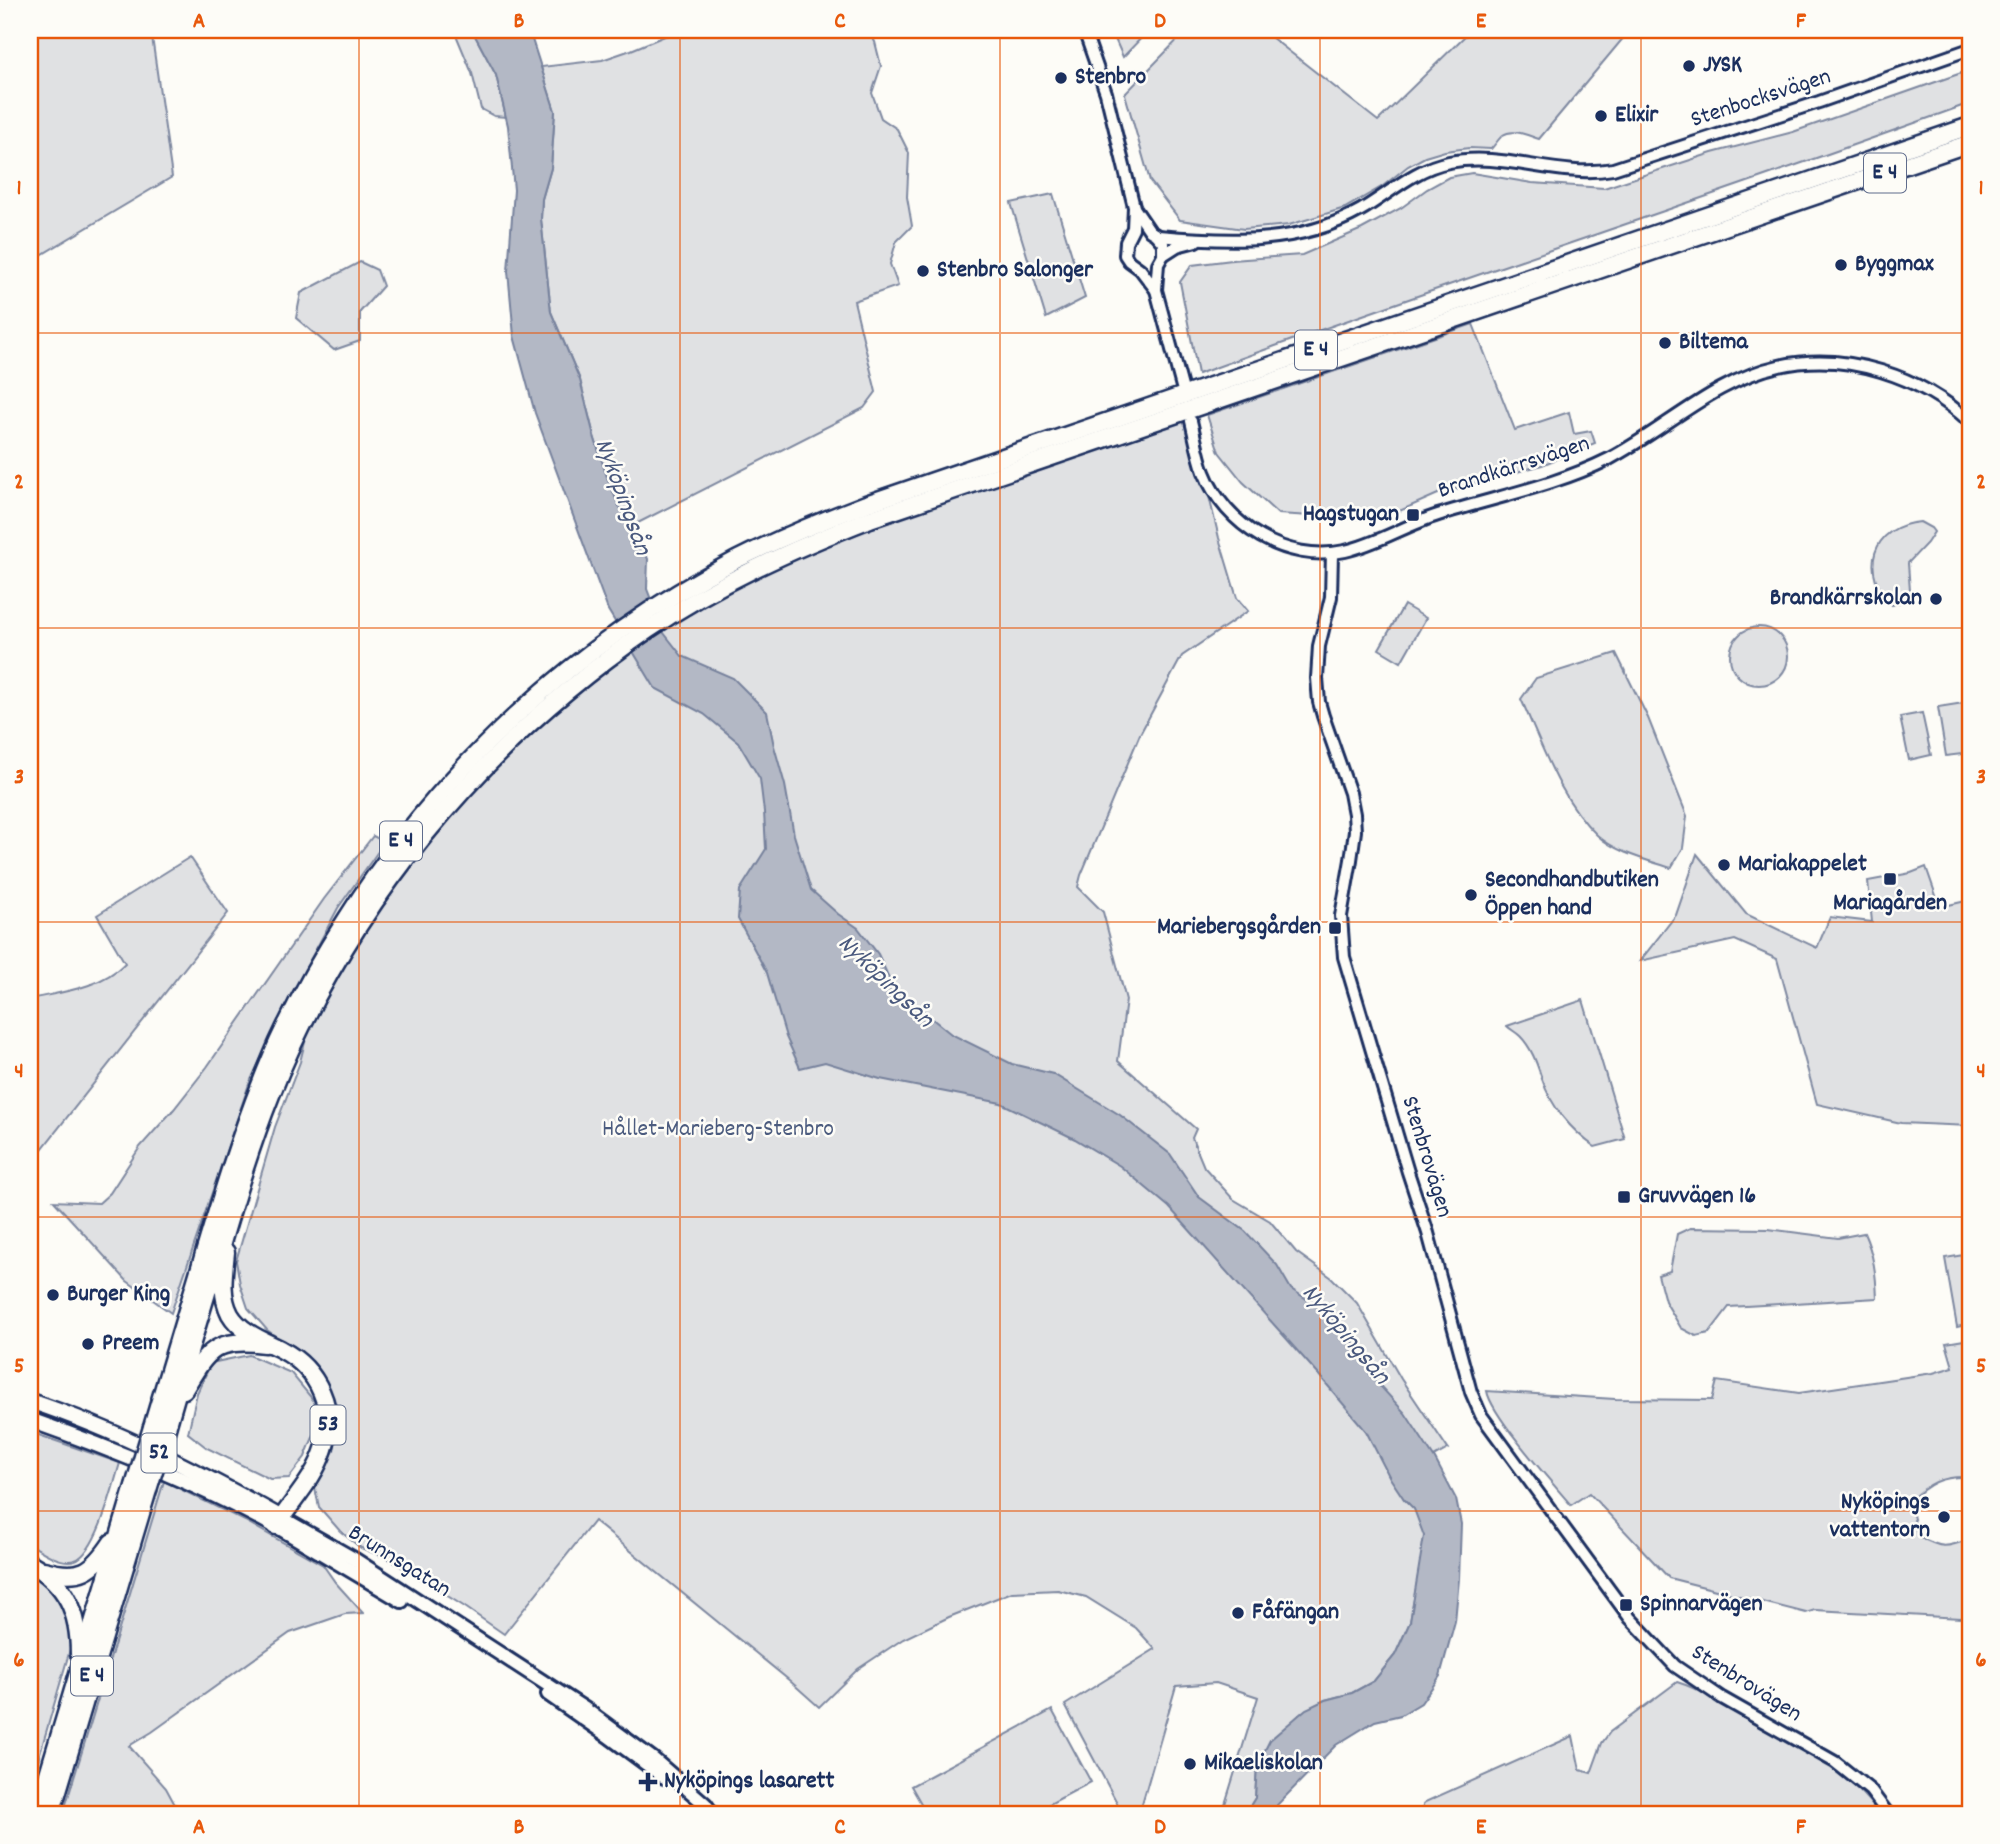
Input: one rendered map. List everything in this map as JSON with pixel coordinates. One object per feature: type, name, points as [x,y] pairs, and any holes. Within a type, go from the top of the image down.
[{"type":"highway","name":"E 4","points":[[676,604],[735,561],[813,524],[866,504],[1970,126]]},
{"type":"highway","name":"E 4","points":[[159,1429],[172,1410],[229,1218],[261,1122],[288,1056],[327,979],[379,896],[437,819],[479,773],[636,620],[820,538],[870,519],[1970,143]]},
{"type":"highway","name":"E 4","points":[[51,1814],[226,1180],[249,1111],[279,1039],[314,970],[393,849],[459,772],[503,726],[537,695],[598,657]]},
{"type":"highway","points":[[229,1218],[223,1288],[226,1304],[237,1324],[270,1345]]},
{"type":"highway","name":"53","points":[[172,1410],[204,1357],[218,1347],[237,1343],[270,1345],[295,1359],[312,1375],[326,1404],[329,1423],[327,1442],[319,1462],[279,1522]]},
{"type":"highway","name":"E 4","points":[[36,1814],[122,1529],[141,1488]]},
{"type":"highway","points":[[34,1565],[67,1574],[86,1571],[104,1555],[122,1529]]},
{"type":"highway","points":[[34,1565],[64,1592],[75,1614],[79,1636],[78,1674]]},
{"type":"main road","name":"Brunnsgatan","points":[[30,1401],[171,1459],[279,1522],[354,1559],[585,1709],[705,1804],[710,1814]]},
{"type":"main road","name":"Brunnsgatan","points":[[30,1420],[166,1471],[279,1522]]},
{"type":"street","points":[[1084,30],[1106,93],[1134,207],[1134,222],[1125,255],[1156,290],[1182,387]]},
{"type":"street","name":"Stenbocksvägen","points":[[1154,233],[1202,239],[1261,240],[1311,231],[1359,211],[1427,168],[1452,161],[1488,160],[1572,172],[1613,169],[1819,102],[1970,49]]},
{"type":"street","points":[[1134,207],[1163,243],[1156,290]]},
{"type":"street","points":[[1130,236],[1140,231],[1154,233]]},
{"type":"street","name":"Stenbocksvägen","points":[[1160,259],[1177,246],[1202,239]]},
{"type":"street","points":[[1140,269],[1153,267],[1160,259]]},
{"type":"street","name":"Brandkärrsvägen","points":[[1332,553],[1364,546],[1436,516],[1579,472],[1640,441],[1722,387],[1779,366],[1819,362],[1843,363],[1879,370],[1934,394],[1970,422]]},
{"type":"street","points":[[1191,421],[1204,472],[1217,495],[1241,523],[1259,537],[1281,545],[1308,552],[1332,553]]},
{"type":"street","name":"Stenbrovägen","points":[[1332,553],[1331,597],[1319,646],[1317,678],[1320,702],[1350,793],[1355,823],[1341,916],[1344,957],[1428,1233],[1468,1381],[1481,1415],[1630,1618],[1675,1666],[1722,1698],[1835,1762],[1870,1790],[1888,1814]]},
{"type":"green space","points":[[30,30],[151,30],[172,177],[41,255],[30,248]]},
{"type":"green space","points":[[454,30],[472,30],[496,75],[506,117],[494,116],[481,109],[472,73]]},
{"type":"green space","points":[[672,30],[868,30],[875,42],[881,66],[872,93],[881,118],[897,129],[909,153],[907,197],[912,226],[896,242],[890,264],[898,286],[854,301],[876,392],[864,408],[628,528],[607,477],[580,380],[551,312],[541,219],[542,199],[551,168],[555,111],[541,67],[602,60],[672,33]]},
{"type":"green space","points":[[1111,30],[1149,30],[1123,57]]},
{"type":"green space","points":[[1187,30],[1262,30],[1378,121],[1471,30],[1630,30],[1539,139],[1511,132],[1503,135],[1491,149],[1469,148],[1425,157],[1345,208],[1289,225],[1244,229],[1180,220],[1150,181],[1125,94]]},
{"type":"green space","points":[[1970,70],[1970,103],[1198,374],[1180,282],[1192,265],[1302,255],[1362,229],[1449,177],[1472,173],[1532,183],[1604,188],[1712,153],[1793,132]]},
{"type":"green space","points":[[1053,194],[1085,298],[1046,318],[1011,203]]},
{"type":"green space","points":[[360,262],[377,270],[383,286],[360,312],[360,341],[334,350],[296,318],[301,293]]},
{"type":"green space","points":[[1473,324],[1515,430],[1569,412],[1574,434],[1591,431],[1595,443],[1542,465],[1438,494],[1379,520],[1278,514],[1243,482],[1219,452],[1207,415]]},
{"type":"green space","name":"Hållet-Marieberg-Stenbro","points":[[1190,417],[1219,538],[1237,598],[1248,611],[1182,656],[1140,734],[1078,887],[1103,912],[1126,1000],[1118,1061],[1196,1129],[1192,1138],[1204,1167],[1233,1199],[1270,1221],[1296,1252],[1332,1278],[1357,1303],[1401,1379],[1448,1449],[1394,1479],[1404,1499],[1414,1508],[1425,1536],[1410,1622],[1395,1655],[1374,1681],[1352,1693],[1325,1700],[1296,1718],[1257,1766],[1255,1798],[1245,1814],[1222,1814],[1258,1697],[1216,1683],[1176,1686],[1139,1814],[1123,1814],[1065,1705],[1155,1649],[1136,1628],[1086,1597],[1058,1590],[1012,1592],[949,1617],[903,1639],[858,1669],[819,1707],[594,1521],[504,1634],[387,1558],[361,1548],[340,1531],[319,1507],[315,1488],[334,1451],[336,1429],[333,1402],[323,1379],[309,1361],[267,1330],[248,1308],[236,1261],[275,1127],[300,1062],[308,1030],[383,900],[430,839],[485,777],[551,712],[648,636],[751,576],[864,526]]},
{"type":"green space","points":[[1920,522],[1934,532],[1908,563],[1910,591],[1904,601],[1892,605],[1876,579],[1873,565],[1875,553],[1890,532],[1903,525]]},
{"type":"green space","points":[[1404,605],[1426,618],[1401,662],[1379,649]]},
{"type":"green space","points":[[1753,627],[1765,627],[1780,635],[1788,650],[1788,662],[1780,677],[1765,685],[1753,685],[1738,677],[1730,662],[1730,650],[1738,635]]},
{"type":"green space","points":[[1616,653],[1648,718],[1687,816],[1683,848],[1671,868],[1613,847],[1584,821],[1562,789],[1521,699],[1536,678]]},
{"type":"green space","points":[[1970,702],[1970,753],[1946,756],[1938,707]]},
{"type":"green space","points":[[1922,713],[1931,755],[1909,760],[1900,717]]},
{"type":"green space","points":[[373,836],[379,839],[379,850],[338,908],[285,1007],[249,1084],[171,1313],[127,1281],[54,1201],[99,1203],[110,1193],[140,1147],[207,1067],[324,899]]},
{"type":"green space","points":[[1697,854],[1746,914],[1817,948],[1830,917],[1872,922],[1868,881],[1911,873],[1926,867],[1940,907],[1970,900],[1970,1126],[1901,1123],[1817,1104],[1777,959],[1735,940],[1640,961],[1676,915]]},
{"type":"green space","points":[[190,857],[228,913],[42,1149],[30,1109],[30,999],[93,984],[125,963],[97,915]]},
{"type":"green space","points":[[1583,1000],[1625,1139],[1595,1147],[1570,1126],[1557,1109],[1528,1046],[1507,1026]]},
{"type":"green space","points":[[1690,1228],[1768,1229],[1838,1238],[1864,1233],[1874,1265],[1877,1298],[1729,1307],[1709,1333],[1696,1336],[1681,1328],[1665,1301],[1658,1275],[1670,1271],[1677,1234]]},
{"type":"green space","points":[[1970,1254],[1970,1324],[1957,1327],[1945,1258]]},
{"type":"green space","points":[[1970,1339],[1970,1473],[1968,1477],[1936,1482],[1910,1502],[1918,1536],[1944,1546],[1970,1539],[1970,1612],[1961,1618],[1815,1610],[1806,1613],[1669,1578],[1589,1493],[1571,1505],[1499,1416],[1487,1391],[1615,1399],[1712,1400],[1717,1381],[1799,1393],[1933,1373],[1953,1367],[1946,1343]]},
{"type":"green space","points":[[249,1355],[291,1373],[314,1401],[318,1425],[305,1457],[289,1478],[270,1479],[207,1448],[188,1433],[197,1393],[211,1363]]},
{"type":"green space","points":[[30,1432],[120,1463],[97,1532],[83,1555],[75,1560],[58,1559],[30,1544]]},
{"type":"green space","points":[[164,1481],[245,1521],[323,1565],[363,1613],[345,1614],[290,1633],[129,1746],[166,1788],[179,1812],[63,1814]]},
{"type":"green space","points":[[30,1573],[58,1593],[70,1626],[71,1646],[30,1788]]},
{"type":"green space","points":[[1677,1682],[1708,1696],[1821,1759],[1852,1783],[1879,1814],[1423,1814],[1425,1802],[1573,1736],[1580,1770],[1591,1773],[1602,1743],[1610,1732]]},
{"type":"green space","points":[[1052,1710],[1091,1782],[1031,1814],[927,1814],[911,1786]]},
{"type":"water","name":"Nyköpingsån","points":[[472,30],[529,30],[555,111],[551,168],[542,199],[541,219],[551,312],[580,380],[607,477],[619,506],[632,524],[648,559],[647,589],[664,633],[682,656],[733,678],[767,712],[794,835],[811,890],[858,928],[878,954],[893,987],[951,1034],[1012,1064],[1053,1074],[1120,1115],[1170,1154],[1199,1197],[1245,1231],[1277,1265],[1291,1289],[1324,1310],[1354,1342],[1371,1376],[1405,1413],[1435,1459],[1456,1499],[1461,1524],[1459,1579],[1455,1621],[1440,1676],[1421,1703],[1401,1715],[1375,1721],[1336,1745],[1277,1805],[1278,1814],[1245,1814],[1255,1798],[1257,1766],[1270,1740],[1306,1709],[1325,1700],[1352,1693],[1374,1681],[1395,1655],[1410,1622],[1424,1536],[1414,1509],[1390,1478],[1366,1431],[1318,1374],[1169,1207],[1120,1166],[1075,1139],[1001,1103],[880,1079],[825,1062],[800,1068],[786,1037],[767,973],[738,919],[740,890],[766,849],[760,779],[738,742],[704,714],[655,688],[608,610],[535,413],[514,336],[508,271],[514,190],[508,126],[496,75]]},
{"type":"place","name":"JYSK","points":[[1689,66]]},
{"type":"place","name":"Stenbro","points":[[1061,78]]},
{"type":"place","name":"Elixir","points":[[1601,116]]},
{"type":"place","name":"Byggmax","points":[[1841,265]]},
{"type":"place","name":"Stenbro Salonger","points":[[923,271]]},
{"type":"place","name":"Biltema","points":[[1665,343]]},
{"type":"place","name":"Hagstugan","points":[[1413,515]]},
{"type":"place","name":"Brandkärrskolan","points":[[1936,599]]},
{"type":"place","name":"Mariakappelet","points":[[1724,865]]},
{"type":"place","name":"Mariagården","points":[[1890,879]]},
{"type":"place","name":"Secondhandbutiken Öppen hand","points":[[1471,895]]},
{"type":"place","name":"Mariebergsgården","points":[[1335,928]]},
{"type":"place","name":"Gruvvägen 16","points":[[1624,1197]]},
{"type":"place","name":"Burger King","points":[[53,1295]]},
{"type":"place","name":"Preem","points":[[88,1344]]},
{"type":"place","name":"Nyköpings vattentorn","points":[[1944,1517]]},
{"type":"place","name":"Spinnarvägen","points":[[1626,1605]]},
{"type":"place","name":"Fåfängan","points":[[1238,1613]]},
{"type":"place","name":"Mikaeliskolan","points":[[1190,1764]]},
{"type":"place","name":"Nyköpings lasarett","points":[[648,1782]]}]
